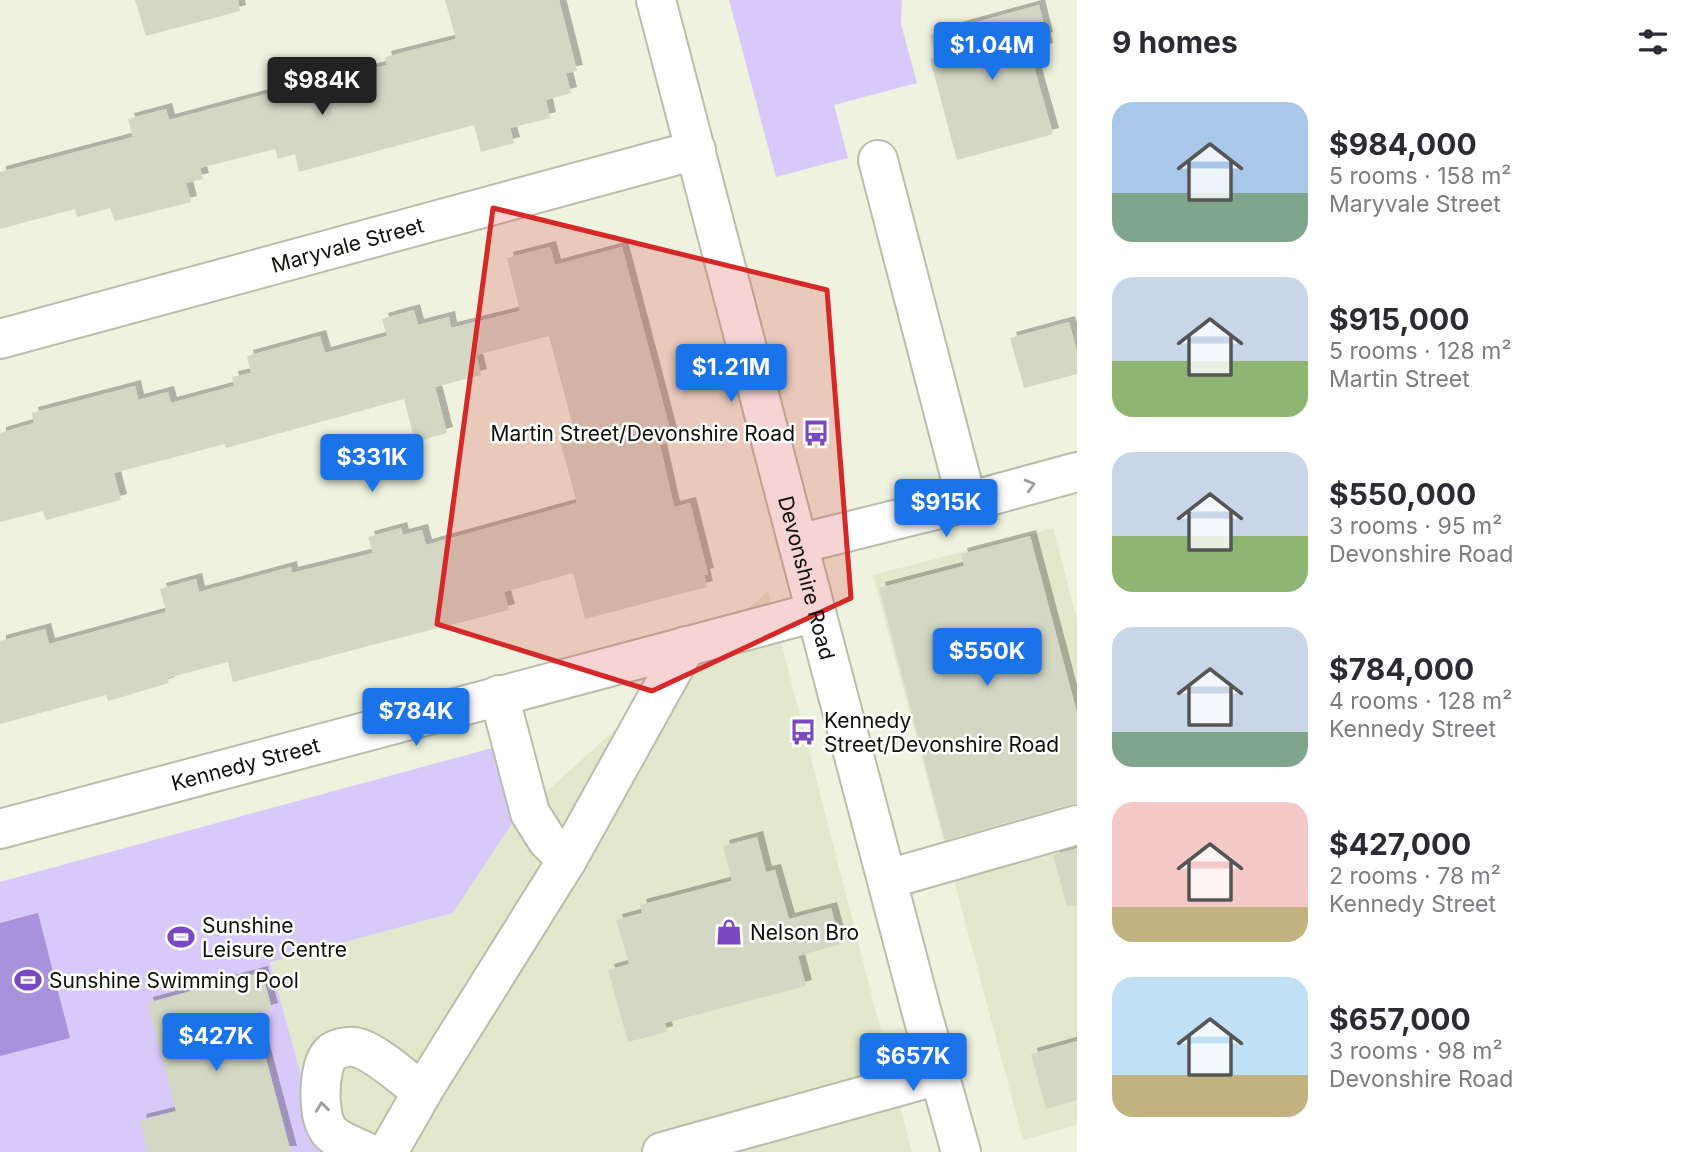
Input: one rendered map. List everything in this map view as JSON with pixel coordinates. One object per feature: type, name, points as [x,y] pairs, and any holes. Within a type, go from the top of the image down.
[{"type":"street","name":"Devonshire Road","points":[[656,0],[961,1152]]},
{"type":"street","name":"Maryvale Street","points":[[0,339],[696,150]]},
{"type":"street","points":[[878,160],[967,502]]},
{"type":"street","points":[[798,544],[1077,472]]},
{"type":"street","name":"Kennedy Street","points":[[0,829],[816,612]]},
{"type":"street","points":[[388,1152],[422,1092],[567,860],[686,646]]},
{"type":"street","points":[[499,695],[530,813],[547,840],[567,860]]},
{"type":"street","points":[[887,879],[1077,825]]},
{"type":"street","points":[[366,1152],[329,1131],[321,1112],[324,1065],[330,1053],[355,1047],[376,1057],[422,1092]]},
{"type":"street","points":[[675,1150],[939,1076]]},
{"type":"highlighted area","points":[[493,208],[827,290],[851,598],[652,691],[437,624]]},
{"type":"shaded area","points":[[729,0],[902,0],[901,24],[917,83],[834,105],[848,158],[776,177]]},
{"type":"shaded area","points":[[1053,528],[1077,620],[1077,1125],[1023,1140],[873,575]]},
{"type":"shaded area","points":[[768,591],[912,1152],[322,1152],[270,962],[453,913],[513,822]]},
{"type":"shaded area","name":"Sunshine Leisure Centre","points":[[492,748],[513,822],[453,913],[270,962],[322,1152],[0,1152],[0,882]]},
{"type":"shaded area","name":"Sunshine Swimming Pool","points":[[38,913],[70,1038],[0,1056],[0,923]]},
{"type":"building","points":[[135,0],[238,0],[240,11],[146,36]]},
{"type":"building","points":[[445,0],[559,0],[577,71],[566,73],[571,93],[546,100],[550,118],[510,128],[514,143],[481,152],[474,125],[299,172],[295,154],[278,159],[275,149],[200,168],[203,179],[186,183],[191,202],[115,221],[110,208],[77,217],[75,209],[0,229],[0,172],[133,137],[128,119],[166,109],[169,120],[278,91],[275,81],[311,71],[315,85],[387,65],[385,57],[456,39]]},
{"type":"building","points":[[1039,5],[1047,49],[1030,53],[1053,134],[957,160],[930,59],[936,57],[930,35]]},
{"type":"building","points":[[550,247],[555,265],[622,247],[673,441],[660,445],[674,507],[690,503],[708,574],[704,575],[707,587],[585,619],[573,573],[504,592],[509,610],[233,682],[228,662],[167,678],[169,683],[108,701],[106,695],[0,724],[0,641],[45,629],[49,644],[166,612],[160,589],[196,579],[199,592],[291,567],[292,573],[373,553],[368,537],[401,528],[403,535],[422,530],[426,545],[577,503],[559,438],[575,434],[549,336],[476,355],[481,375],[435,387],[447,433],[415,442],[404,399],[226,448],[225,444],[114,473],[121,500],[46,520],[43,511],[0,522],[0,433],[34,423],[32,413],[135,386],[138,400],[168,392],[171,403],[234,386],[232,377],[251,373],[247,356],[320,336],[325,353],[387,336],[382,319],[414,310],[418,325],[449,317],[451,328],[520,311],[507,258]]},
{"type":"building","points":[[1069,322],[1077,352],[1077,374],[1024,388],[1010,338]]},
{"type":"building","points":[[1030,536],[1077,713],[1077,804],[945,840],[879,588],[964,566],[961,554]]},
{"type":"building","name":"Nelson Bro","points":[[757,837],[766,872],[775,870],[789,919],[831,908],[841,944],[798,956],[806,986],[665,1023],[667,1032],[628,1042],[608,970],[629,964],[616,920],[642,913],[640,905],[732,881],[723,846]]},
{"type":"building","points":[[1077,848],[1077,905],[1067,906],[1053,855]]},
{"type":"building","points":[[262,972],[272,1009],[254,1014],[291,1152],[148,1152],[140,1120],[176,1111],[147,1003]]},
{"type":"building","points":[[1077,1041],[1077,1100],[1046,1109],[1031,1054]]},
{"type":"place","name":"Martin Street/Devonshire Road","points":[[816,433]]},
{"type":"place","name":"Kennedy Street/Devonshire Road","points":[[803,732]]},
{"type":"place","name":"Nelson Bro","points":[[729,932]]},
{"type":"place","name":"Sunshine Leisure Centre","points":[[181,937]]},
{"type":"place","name":"Sunshine Swimming Pool","points":[[28,980]]}]
